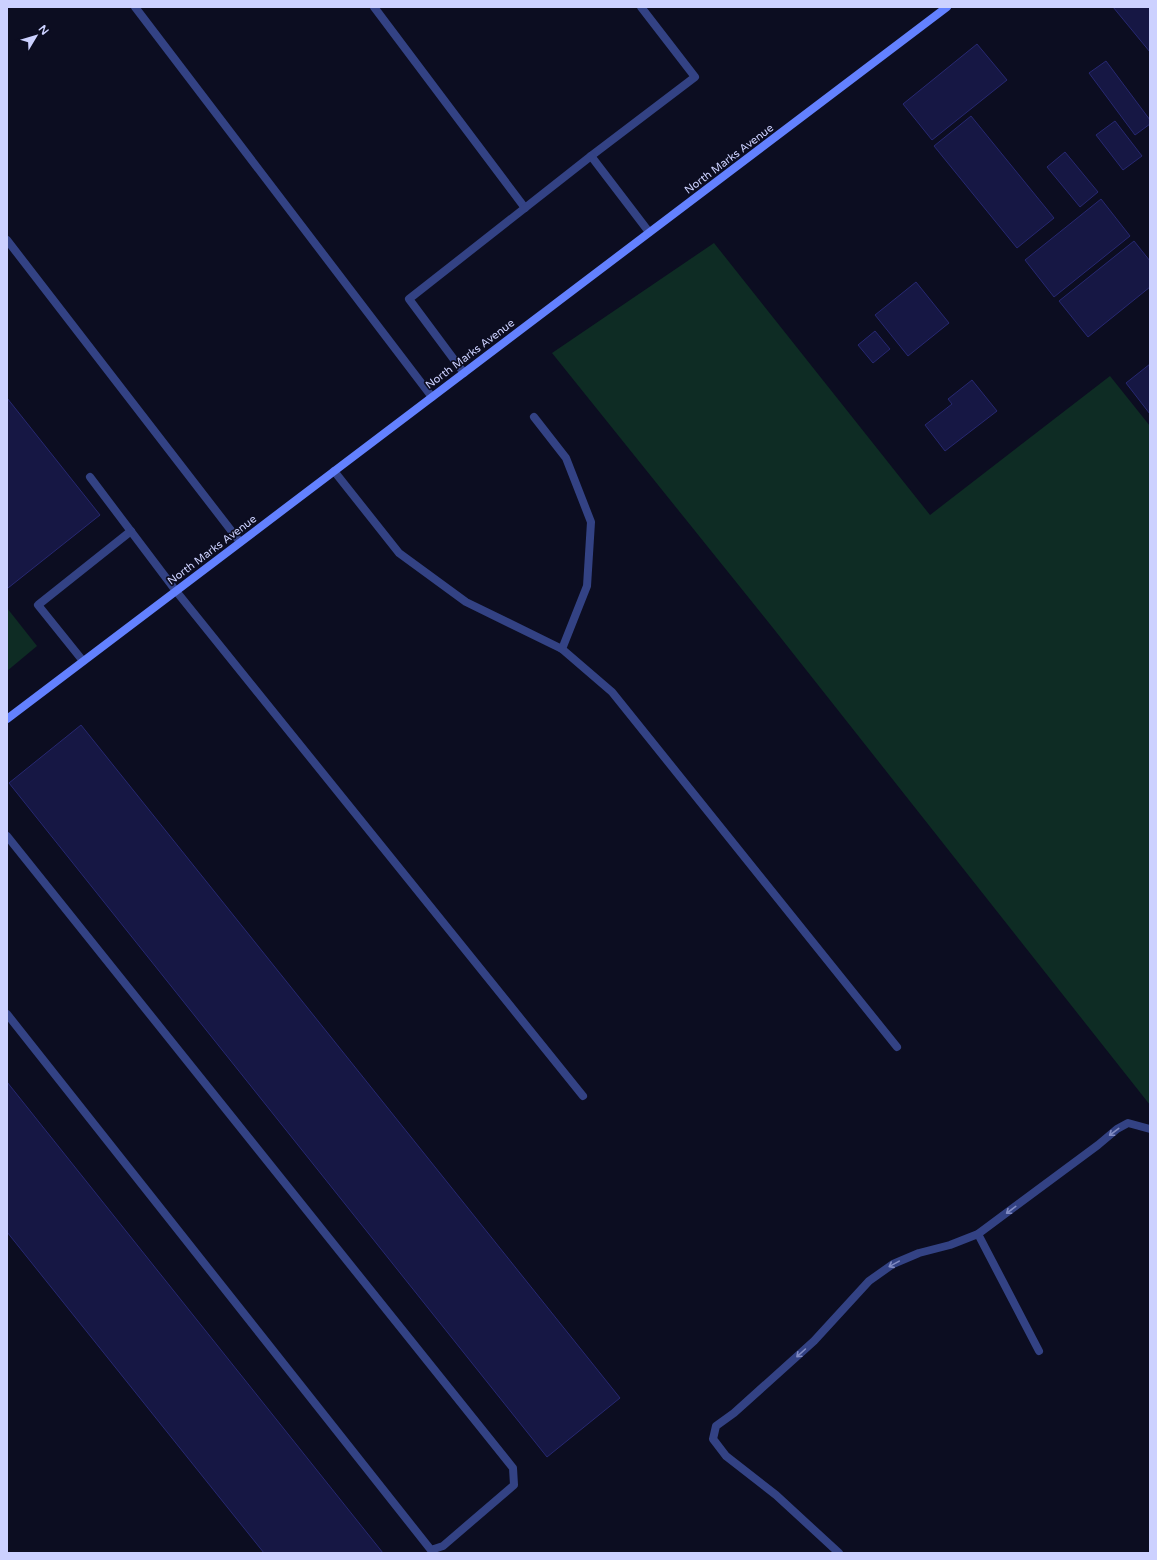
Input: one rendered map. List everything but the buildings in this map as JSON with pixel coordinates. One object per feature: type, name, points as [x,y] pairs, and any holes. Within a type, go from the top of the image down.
[{"type":"main road","name":"North Marks Avenue","points":[[7,719],[947,7]]},
{"type":"lane","points":[[135,7],[432,397]]},
{"type":"lane","points":[[374,7],[525,208]]},
{"type":"lane","points":[[464,373],[409,299],[591,156],[696,76],[641,7]]},
{"type":"lane","points":[[591,156],[649,232]]},
{"type":"lane","points":[[7,240],[240,542]]},
{"type":"lane","points":[[534,417],[566,458],[591,522],[587,586],[562,649]]},
{"type":"lane","points":[[334,472],[399,553],[466,602],[562,649],[612,692],[897,1047]]},
{"type":"lane","points":[[90,476],[176,590],[583,1096]]},
{"type":"lane","points":[[83,661],[38,605],[131,531]]},
{"type":"lane","points":[[7,836],[513,1468],[514,1485],[443,1546],[432,1550],[7,1014]]},
{"type":"lane","points":[[839,1553],[776,1495],[726,1456],[713,1439],[716,1426],[734,1413],[814,1341],[869,1281],[887,1268],[919,1253],[950,1245],[978,1234],[1098,1145],[1117,1129],[1128,1123],[1150,1129]]},
{"type":"lane","points":[[978,1234],[1039,1351]]},
{"type":"green space","points":[[714,243],[930,515],[1110,376],[1150,426],[1150,1105],[773,628],[552,353]]},
{"type":"green space","points":[[7,608],[37,646],[7,671]]}]
